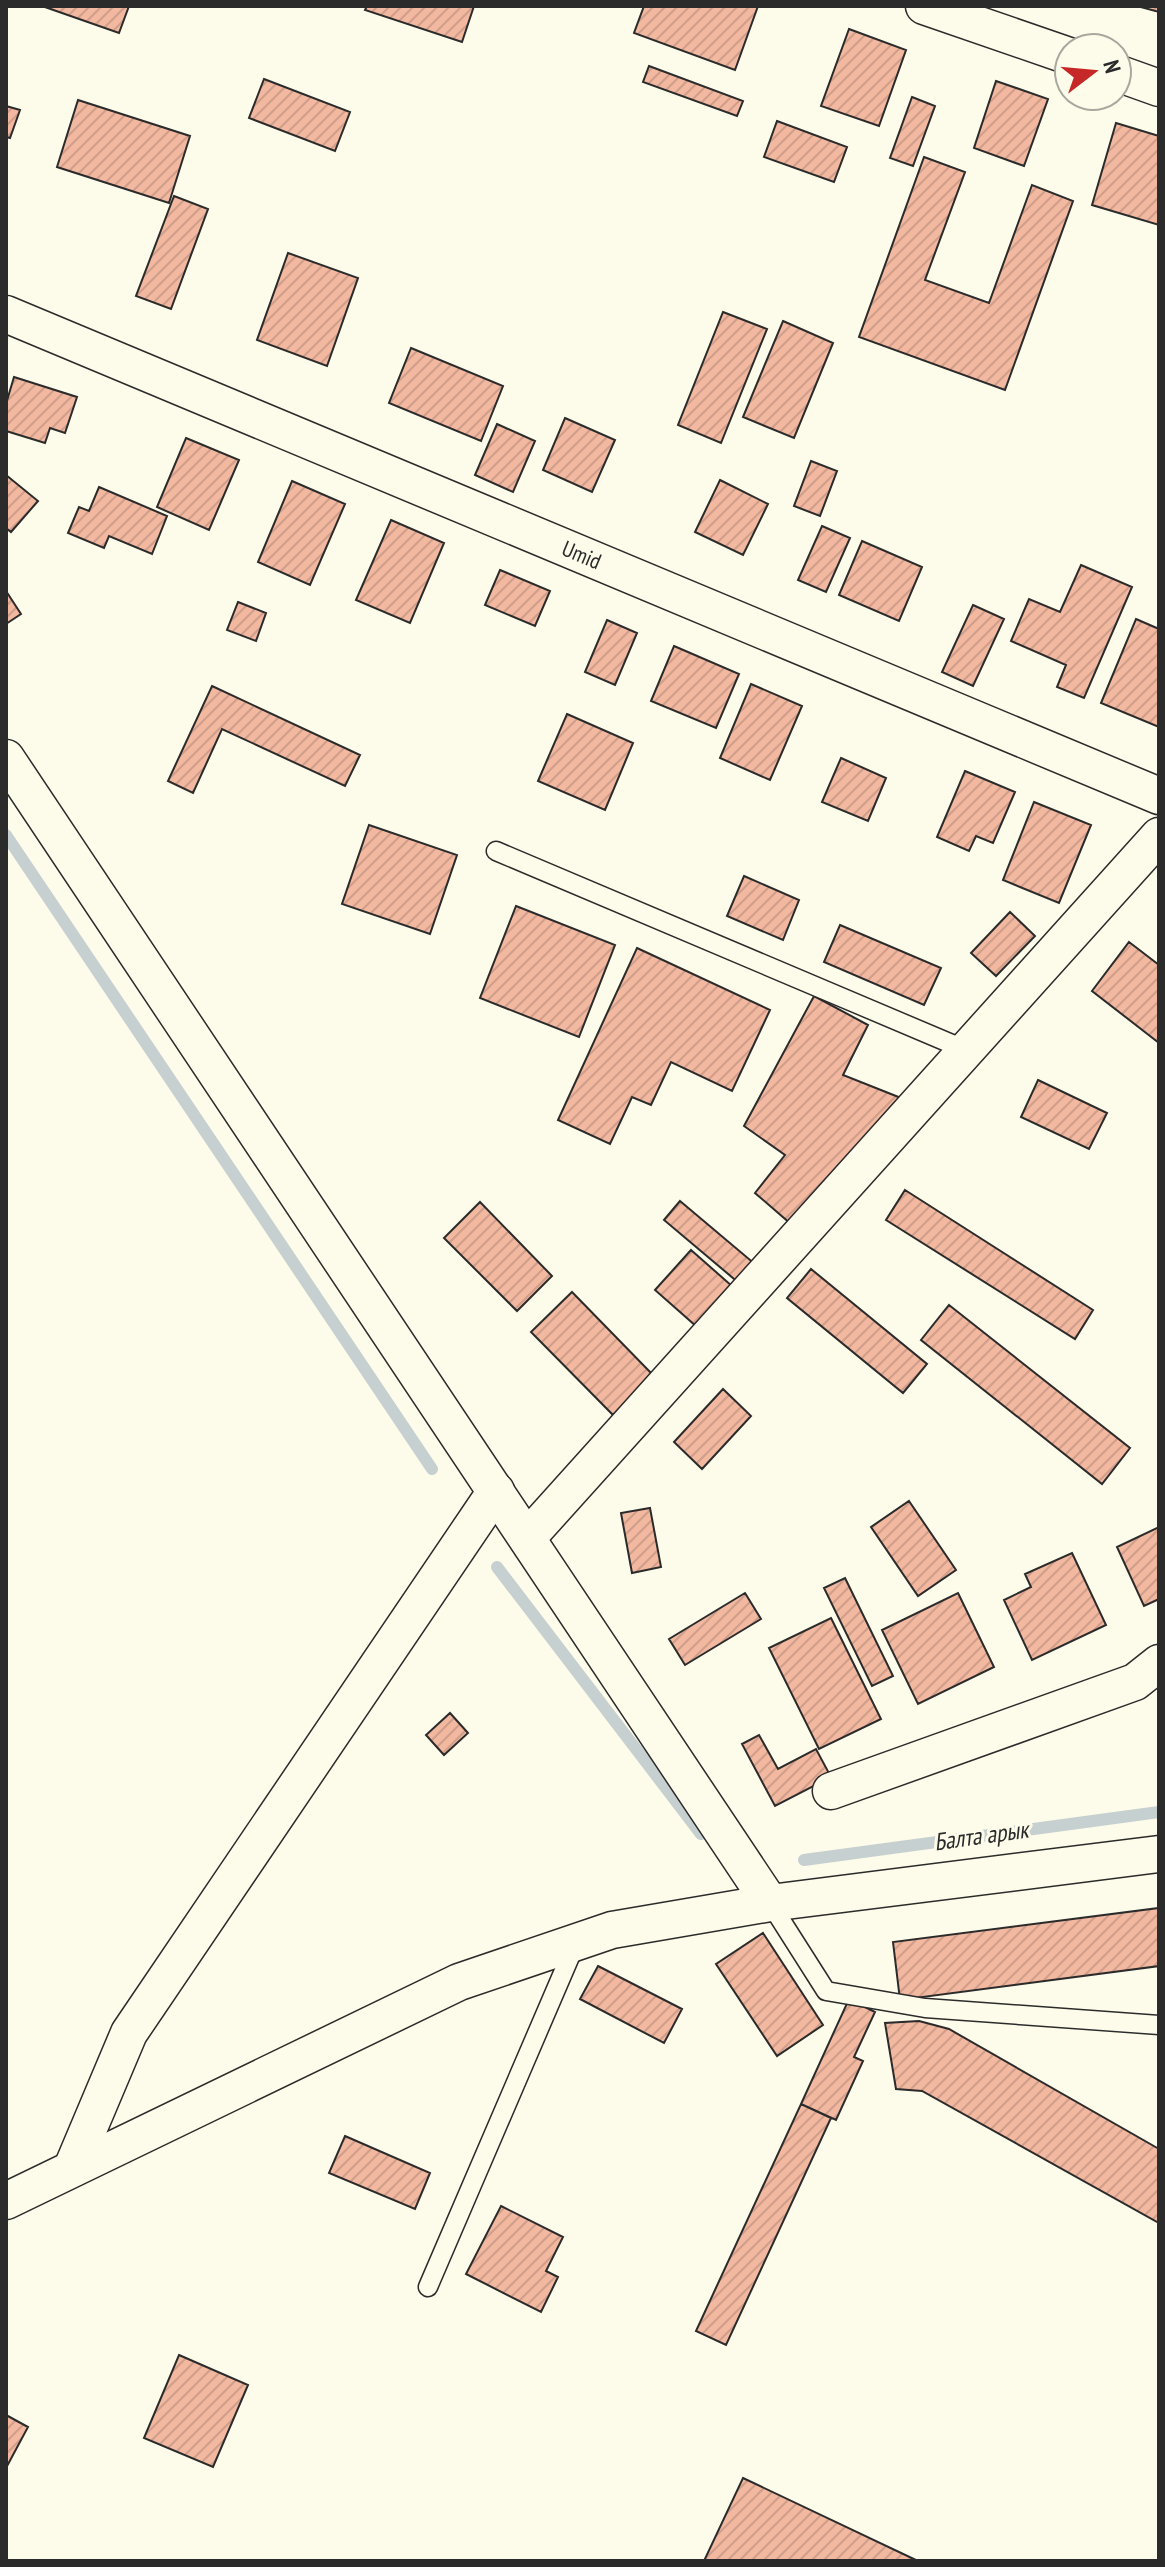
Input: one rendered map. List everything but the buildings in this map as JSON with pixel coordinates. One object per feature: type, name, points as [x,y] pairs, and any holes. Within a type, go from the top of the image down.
[{"type":"street","points":[[924,6],[1053,50]]},
{"type":"street","points":[[1133,79],[1159,88]]},
{"type":"street","name":"Umid","points":[[6,314],[1159,796]]},
{"type":"street","points":[[6,758],[770,1903]]},
{"type":"street","points":[[528,1537],[1159,836]]},
{"type":"street","points":[[72,2168],[129,2033],[496,1491]]},
{"type":"street","points":[[831,1791],[1135,1682],[1159,1663]]},
{"type":"street","points":[[6,2201],[459,1982],[612,1930],[770,1903],[1159,1854]]},
{"type":"lane","points":[[496,851],[966,1050]]},
{"type":"lane","points":[[770,1903],[826,1991],[925,2008],[1159,2025]]},
{"type":"lane","points":[[428,2287],[576,1942]]},
{"type":"waterway","points":[[6,835],[432,1469]]},
{"type":"waterway","points":[[497,1567],[701,1834]]},
{"type":"waterway","name":"Балта арык","points":[[804,1860],[1159,1812]]}]
